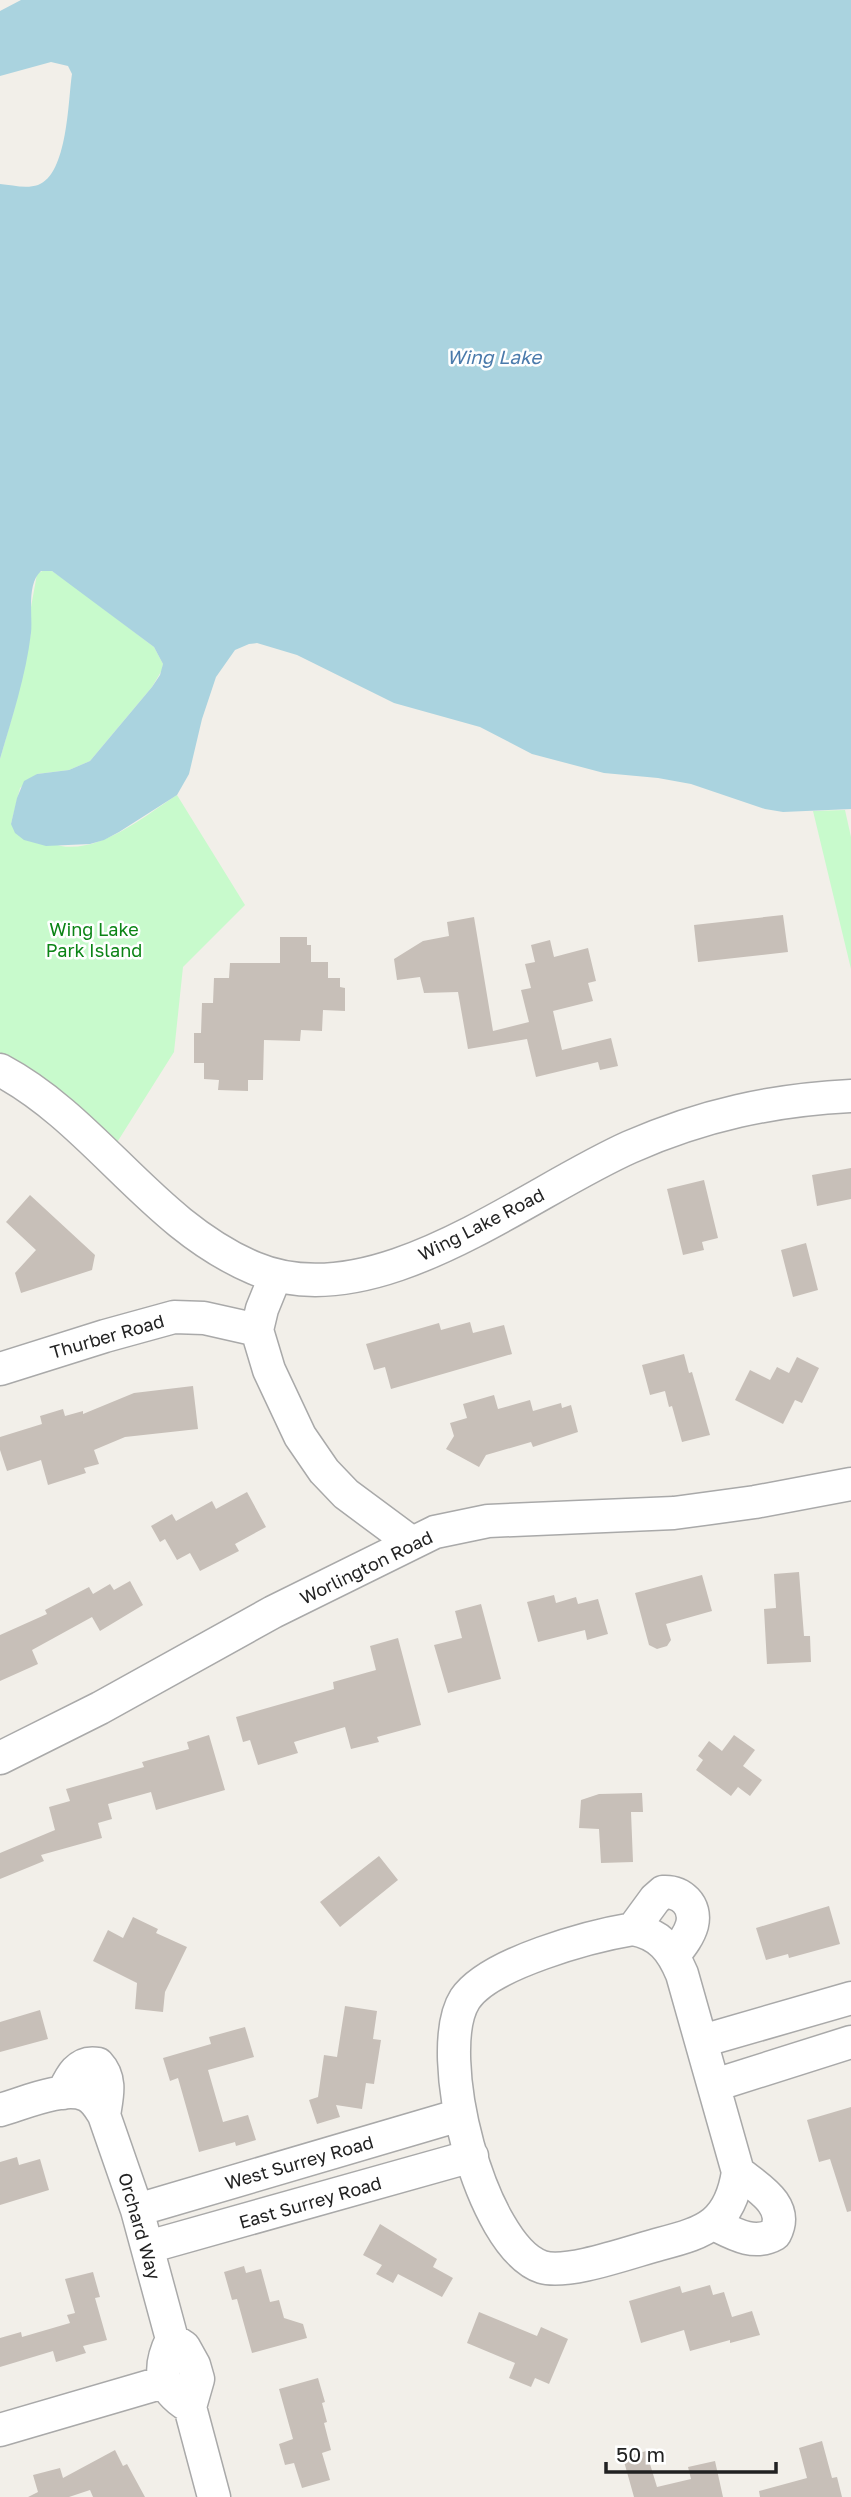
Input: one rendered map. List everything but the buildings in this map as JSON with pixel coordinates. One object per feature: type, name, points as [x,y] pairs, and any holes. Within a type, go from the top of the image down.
[{"type":"street","name":"Wing Lake Road","points":[[0,1070],[57,1108],[117,1167],[194,1234],[227,1255],[275,1277],[300,1281],[328,1281],[377,1270],[445,1245],[600,1161],[669,1131],[741,1109],[801,1099],[851,1096]]},
{"type":"street","points":[[275,1277],[257,1330],[273,1379],[290,1418],[311,1454],[346,1494],[412,1543]]},
{"type":"street","name":"Thurber Road","points":[[0,1369],[174,1317],[204,1318],[257,1330]]},
{"type":"street","name":"Worlington Road","points":[[0,1758],[100,1708],[273,1612],[435,1532],[488,1521],[674,1513],[755,1502],[851,1484]]},
{"type":"street","points":[[633,1928],[663,1892],[678,1894],[688,1901],[692,1924],[687,1937],[674,1955]]},
{"type":"street","points":[[633,1928],[656,1937],[666,1944],[674,1955],[709,2062],[738,2172],[730,2205],[714,2224],[665,2243],[575,2267],[543,2268],[528,2261],[515,2249],[482,2188],[466,2136],[454,2081],[454,2036],[461,2008],[465,1999],[477,1987],[496,1974],[537,1956],[608,1933],[633,1928]]},
{"type":"street","points":[[709,2062],[851,1998]]},
{"type":"street","points":[[709,2062],[851,2042]]},
{"type":"street","name":"Orchard Way","points":[[84,2101],[107,2081],[98,2064],[84,2064],[78,2069],[84,2101],[137,2210],[148,2247],[172,2339],[166,2351],[164,2382]]},
{"type":"street","points":[[0,2110],[84,2101]]},
{"type":"street","name":"West Surrey Road","points":[[137,2210],[466,2136]]},
{"type":"street","name":"East Surrey Road","points":[[148,2247],[466,2136]]},
{"type":"street","points":[[714,2224],[740,2236],[761,2239],[775,2234],[779,2225],[775,2203],[738,2172]]},
{"type":"street","name":"Orchard Way","points":[[172,2339],[184,2347],[198,2379],[190,2407],[214,2497]]},
{"type":"street","points":[[0,2430],[164,2382],[172,2394],[190,2407]]},
{"type":"green space","name":"Wing Lake Park Island","points":[[46,569],[71,584],[154,647],[163,664],[152,687],[90,761],[69,770],[37,774],[20,788],[11,824],[55,844],[76,847],[92,844],[122,831],[177,795],[245,905],[183,967],[174,1052],[116,1144],[0,1061],[0,759],[31,633],[31,607],[37,574]]},
{"type":"green space","points":[[845,810],[851,837],[851,969],[813,811]]},
{"type":"water","name":"Wing Lake","points":[[21,0],[851,0],[851,809],[783,812],[765,809],[691,784],[604,773],[532,754],[480,727],[394,703],[297,655],[257,643],[235,650],[216,677],[202,719],[189,774],[177,795],[119,832],[90,844],[46,846],[24,840],[15,833],[11,824],[24,781],[37,774],[69,770],[90,761],[152,687],[163,664],[154,647],[52,571],[41,571],[33,584],[31,633],[26,665],[0,759],[0,184],[33,186],[48,178],[61,152],[65,135],[72,74],[68,66],[51,62],[0,76],[0,11]]}]
